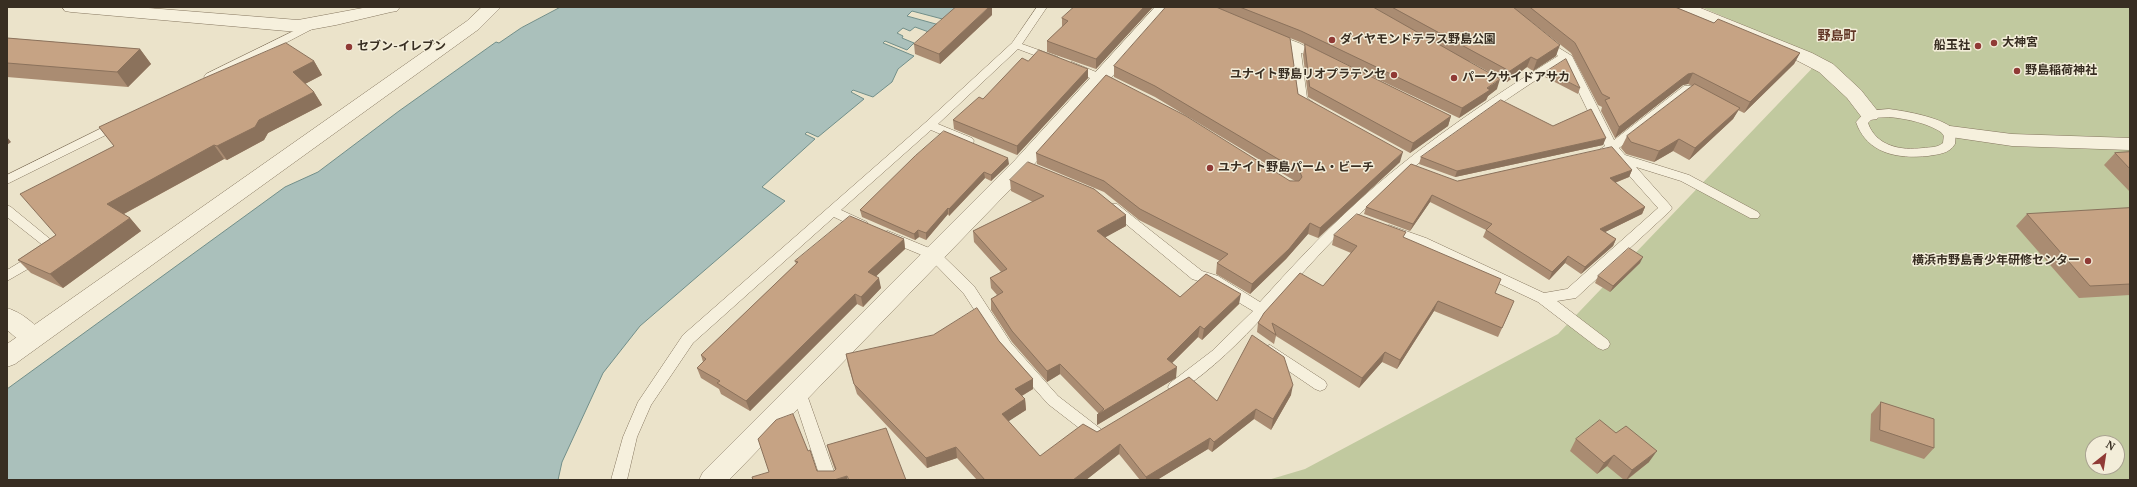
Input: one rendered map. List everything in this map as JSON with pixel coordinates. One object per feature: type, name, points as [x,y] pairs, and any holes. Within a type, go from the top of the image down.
[{"type":"street","points":[[71,7],[298,26],[391,7]]},
{"type":"street","points":[[7,357],[467,30],[492,7]]},
{"type":"street","points":[[713,480],[1022,165],[1165,7]]},
{"type":"street","points":[[1682,7],[1805,57],[1826,68],[1854,94],[1870,114]]},
{"type":"street","points":[[1950,132],[2012,140],[2130,144]]},
{"type":"street","points":[[7,317],[34,338]]},
{"type":"lane","points":[[619,480],[630,437],[645,402],[688,339],[930,124],[1016,45],[1042,7]]},
{"type":"lane","points":[[197,83],[317,23]]},
{"type":"lane","points":[[1266,33],[1331,62]]},
{"type":"lane","points":[[1543,298],[1571,294],[1666,208],[1612,148],[1566,56],[1548,42]]},
{"type":"lane","points":[[1016,45],[1101,78],[1122,88]]},
{"type":"lane","points":[[1295,45],[1301,100],[1322,112]]},
{"type":"lane","points":[[1162,395],[1195,374],[1243,332],[1326,240],[1352,216],[1460,125],[1566,56]]},
{"type":"lane","points":[[1498,83],[1511,91]]},
{"type":"lane","points":[[1590,153],[1612,148],[1688,89],[1713,102]]},
{"type":"lane","points":[[1901,113],[1944,127],[1950,132],[1949,144],[1942,150],[1907,154],[1895,152],[1883,147],[1866,134],[1862,122],[1870,114],[1901,113]]},
{"type":"lane","points":[[1445,118],[1460,125]]},
{"type":"lane","points":[[7,180],[127,119]]},
{"type":"lane","points":[[930,124],[982,148]]},
{"type":"lane","points":[[1398,154],[1413,166]]},
{"type":"lane","points":[[1621,158],[1685,178],[1754,215]]},
{"type":"lane","points":[[1105,201],[1197,275],[1213,280],[1262,310]]},
{"type":"lane","points":[[7,210],[54,248],[7,276]]},
{"type":"lane","points":[[831,211],[934,255],[969,290],[1006,347],[1053,400],[1096,435],[1109,427]]},
{"type":"lane","points":[[1352,216],[1366,221]]},
{"type":"lane","points":[[1380,226],[1421,241],[1543,298],[1603,344]]},
{"type":"lane","points":[[1243,332],[1320,385]]},
{"type":"lane","points":[[799,392],[829,480]]},
{"type":"green space","points":[[1701,7],[2130,7],[2130,480],[1268,480],[1305,469],[1558,334],[1821,59]]},
{"type":"water","points":[[561,7],[962,7],[950,21],[912,11],[907,16],[943,26],[937,35],[915,27],[910,31],[903,28],[897,33],[903,36],[902,38],[914,43],[907,50],[885,41],[883,43],[914,56],[898,69],[892,82],[873,97],[853,90],[851,92],[864,99],[818,137],[807,132],[805,134],[815,139],[762,187],[785,201],[640,326],[603,373],[562,462],[558,480],[7,480],[7,389],[285,187],[318,172],[399,111],[496,42],[499,43],[521,28]]},
{"type":"building","points":[[956,7],[989,7],[939,54],[914,44]]},
{"type":"building","points":[[1074,7],[1144,7],[1096,59],[1047,41],[1068,21],[1062,18]]},
{"type":"building","points":[[1166,7],[1216,7],[1290,38],[1298,94],[1403,152],[1320,228],[1310,223],[1289,249],[1252,284],[1217,263],[1228,254],[1140,209],[1104,181],[1036,153],[1106,75],[1186,116],[1290,181],[1299,181],[1302,177],[1300,172],[1155,86],[1114,66]]},
{"type":"building","points":[[1240,7],[1373,7],[1500,79],[1487,88],[1490,90],[1462,108],[1301,31]]},
{"type":"building","points":[[1392,7],[1513,7],[1560,45],[1537,60],[1531,57],[1510,71]]},
{"type":"building","points":[[1530,7],[1675,7],[1714,23],[1718,19],[1800,53],[1750,102],[1693,73],[1688,74],[1619,127],[1605,100],[1610,98],[1602,94],[1575,43]]},
{"type":"building","points":[[7,38],[140,49],[117,72],[7,63]]},
{"type":"building","points":[[286,43],[314,61],[293,72],[314,92],[259,120],[255,127],[217,146],[214,145],[107,204],[130,218],[50,274],[18,260],[56,235],[20,194],[114,146],[99,127],[202,79]]},
{"type":"building","points":[[1305,44],[1451,116],[1413,143],[1310,87]]},
{"type":"building","points":[[1039,50],[1088,69],[1017,146],[953,120],[979,97],[983,99],[1022,58],[1028,61]]},
{"type":"building","points":[[1566,59],[1580,88],[1547,71]]},
{"type":"building","points":[[1695,84],[1740,108],[1695,148],[1679,139],[1659,151],[1631,142],[1627,136]]},
{"type":"building","points":[[1501,100],[1553,126],[1591,109],[1606,138],[1457,171],[1421,157]]},
{"type":"building","points":[[944,131],[1008,158],[991,175],[984,172],[949,209],[948,208],[926,233],[918,230],[914,234],[860,210],[915,156]]},
{"type":"building","points":[[1612,147],[1632,170],[1610,178],[1645,207],[1600,229],[1616,239],[1585,267],[1568,256],[1552,272],[1486,230],[1492,224],[1432,195],[1413,224],[1366,207],[1411,164],[1457,181]]},
{"type":"building","points":[[2130,152],[2130,169],[2115,153]]},
{"type":"building","points":[[1028,162],[1094,189],[1126,215],[1097,231],[1180,297],[1206,274],[1241,294],[1204,329],[1200,326],[1167,359],[1177,367],[1097,415],[1104,409],[1060,364],[1047,371],[1012,331],[991,299],[1003,292],[990,278],[1007,269],[973,231],[1044,196],[1010,180]]},
{"type":"building","name":"横浜市野島青少年研修センター","points":[[2130,208],[2130,284],[2090,286],[2027,214]]},
{"type":"building","points":[[1357,214],[1406,232],[1403,237],[1501,279],[1495,293],[1514,301],[1502,328],[1438,301],[1400,360],[1385,352],[1362,378],[1272,323],[1276,335],[1258,323],[1264,313],[1300,273],[1323,286],[1357,246],[1334,235]]},
{"type":"building","points":[[850,216],[904,239],[868,272],[879,278],[861,297],[855,294],[746,401],[717,383],[720,381],[697,368],[706,359],[701,355],[798,262],[795,261]]},
{"type":"building","points":[[1629,248],[1643,257],[1613,286],[1598,276]]},
{"type":"building","points":[[977,308],[999,341],[1033,379],[1015,389],[1025,399],[1002,414],[1040,456],[1083,424],[1097,432],[1189,377],[1217,401],[1252,335],[1284,357],[1293,385],[1273,419],[1256,409],[1214,442],[1210,438],[1146,477],[1120,444],[1073,480],[985,480],[956,447],[926,458],[854,384],[846,354],[933,335]]},
{"type":"building","points":[[1881,402],[1934,419],[1934,448],[1880,430]]},
{"type":"building","points":[[793,414],[808,451],[810,450],[817,471],[834,471],[836,469],[827,445],[886,428],[906,480],[849,480],[847,476],[834,480],[753,480],[752,477],[769,472],[758,439],[776,420]]},
{"type":"building","points":[[1600,420],[1616,433],[1626,426],[1657,451],[1632,470],[1614,455],[1604,463],[1576,439]]},
{"type":"place","name":"ダイヤモンドテラス野島公園","points":[[1332,40]]},
{"type":"place","name":"大神宮","points":[[1994,43]]},
{"type":"place","name":"船玉社","points":[[1978,46]]},
{"type":"place","name":"セブン-イレブン","points":[[349,47]]},
{"type":"place","name":"野島稲荷神社","points":[[2017,71]]},
{"type":"place","name":"ユナイト野島リオプラテンセ","points":[[1394,75]]},
{"type":"place","name":"パークサイドアサカ","points":[[1454,78]]},
{"type":"place","name":"ユナイト野島パーム・ビーチ","points":[[1210,168]]},
{"type":"place","name":"横浜市野島青少年研修センター","points":[[2088,261]]},
{"type":"district","name":"野島町","points":[[1837,36]]}]
